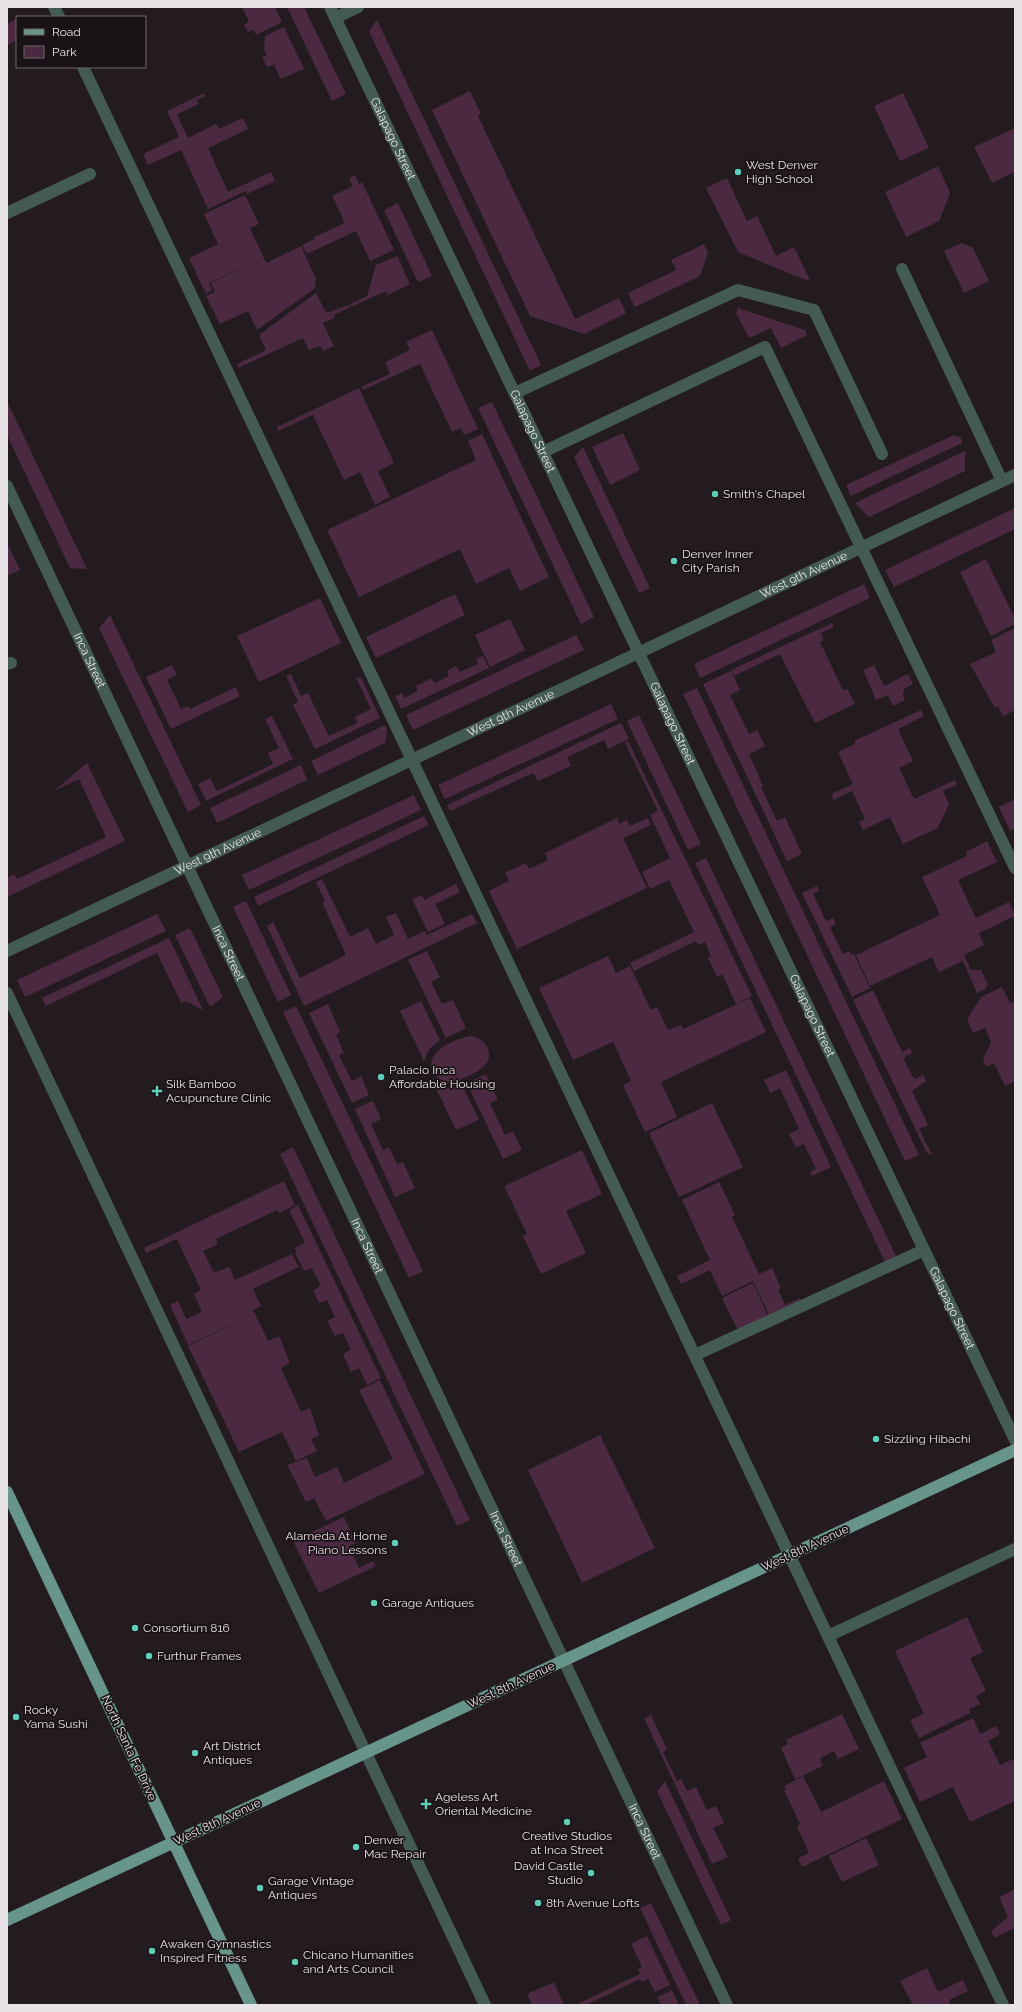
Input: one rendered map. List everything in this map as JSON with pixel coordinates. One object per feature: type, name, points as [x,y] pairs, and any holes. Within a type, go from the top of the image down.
[{"type":"main road","name":"West 8th Avenue","points":[[7,1920],[1015,1450]]},
{"type":"main road","name":"North Santa Fe Drive","points":[[7,1492],[251,2005]]},
{"type":"street","points":[[54,7],[58,16]]},
{"type":"street","name":"Galapago Street","points":[[330,7],[1015,1440]]},
{"type":"street","points":[[335,18],[358,7]]},
{"type":"street","points":[[83,68],[1003,2005]]},
{"type":"street","points":[[7,213],[90,174]]},
{"type":"street","points":[[902,269],[1002,481]]},
{"type":"street","points":[[515,393],[738,290],[814,310],[882,454]]},
{"type":"street","points":[[543,452],[765,347],[1015,868]]},
{"type":"street","name":"West 9th Avenue","points":[[7,951],[1015,475]]},
{"type":"street","name":"Inca Street","points":[[7,486],[727,2005]]},
{"type":"street","points":[[7,993],[485,2005]]},
{"type":"street","points":[[694,1355],[924,1250]]},
{"type":"street","points":[[828,1636],[1015,1549]]},
{"type":"green space","points":[[242,7],[275,7],[282,22],[256,35],[254,30],[248,32],[244,25],[249,22]]},
{"type":"green space","points":[[287,7],[304,7],[346,94],[332,101]]},
{"type":"green space","points":[[16,20],[16,40],[7,45],[7,24]]},
{"type":"green space","points":[[377,20],[541,365],[530,371],[369,31]]},
{"type":"green space","points":[[284,27],[304,69],[281,79],[274,65],[267,67],[262,57],[267,55],[264,49],[265,36]]},
{"type":"green space","points":[[470,91],[481,114],[478,116],[575,319],[619,298],[626,313],[584,334],[530,316],[432,110]]},
{"type":"green space","points":[[204,93],[205,96],[197,100],[199,104],[177,114],[188,138],[216,124],[219,129],[243,118],[248,129],[208,148],[228,192],[271,172],[275,181],[247,194],[246,191],[208,209],[181,150],[148,165],[143,154],[179,137],[167,111]]},
{"type":"green space","points":[[903,93],[929,148],[900,161],[874,106]]},
{"type":"green space","points":[[1015,128],[1015,172],[992,183],[974,147]]},
{"type":"green space","points":[[938,166],[950,193],[939,221],[906,237],[885,192]]},
{"type":"green space","points":[[355,175],[359,184],[362,182],[394,250],[370,261],[356,231],[307,254],[302,245],[315,239],[314,237],[345,223],[332,196],[353,186],[349,178]]},
{"type":"green space","points":[[727,178],[747,221],[757,216],[776,256],[794,247],[810,280],[808,281],[738,252],[706,188]]},
{"type":"green space","points":[[245,195],[259,224],[250,228],[266,263],[301,246],[316,279],[315,288],[257,330],[248,311],[220,324],[206,296],[215,292],[211,283],[259,260],[209,283],[212,290],[206,294],[189,258],[218,244],[204,214]]},
{"type":"green space","points":[[398,203],[432,276],[418,282],[384,210]]},
{"type":"green space","points":[[962,243],[973,248],[989,281],[964,293],[944,251]]},
{"type":"green space","points":[[704,244],[708,253],[700,276],[635,307],[628,293],[676,270],[671,260]]},
{"type":"green space","points":[[397,256],[410,284],[388,295],[386,291],[351,307],[350,304],[367,296],[376,265]]},
{"type":"green space","points":[[316,293],[326,313],[349,305],[350,307],[334,315],[335,318],[323,323],[334,346],[323,351],[320,346],[309,350],[303,338],[238,368],[237,364],[266,350],[259,335]]},
{"type":"green space","points":[[738,308],[805,330],[807,335],[781,348],[771,328],[749,338],[736,313]]},
{"type":"green space","points":[[432,330],[478,429],[464,435],[461,428],[452,432],[420,364],[363,390],[361,387],[390,374],[385,362],[410,350],[406,342]]},
{"type":"green space","points":[[359,388],[394,463],[378,471],[390,497],[375,505],[360,472],[344,480],[313,415],[278,431],[277,427]]},
{"type":"green space","points":[[7,401],[87,569],[70,568],[7,435]]},
{"type":"green space","points":[[492,402],[594,617],[581,624],[478,408]]},
{"type":"green space","points":[[623,433],[640,470],[610,485],[592,447]]},
{"type":"green space","points":[[482,434],[549,577],[520,591],[509,568],[476,584],[460,549],[359,597],[327,530],[476,460],[468,441]]},
{"type":"green space","points":[[954,435],[961,438],[962,443],[851,496],[846,485]]},
{"type":"green space","points":[[583,447],[650,588],[639,593],[574,457]]},
{"type":"green space","points":[[965,451],[965,471],[869,517],[855,503]]},
{"type":"green space","points":[[1015,508],[1015,529],[894,587],[885,570]]},
{"type":"green space","points":[[7,543],[20,570],[7,576]]},
{"type":"green space","points":[[986,559],[1015,619],[1015,624],[991,636],[960,572]]},
{"type":"green space","points":[[864,584],[870,598],[700,678],[694,664]]},
{"type":"green space","points":[[455,594],[465,615],[376,658],[366,637]]},
{"type":"green space","points":[[320,598],[341,643],[259,682],[237,636]]},
{"type":"green space","points":[[110,615],[201,805],[188,812],[99,628]]},
{"type":"green space","points":[[510,619],[525,650],[490,667],[475,635]]},
{"type":"green space","points":[[832,623],[834,627],[821,633],[824,640],[820,642],[843,690],[847,689],[855,704],[815,723],[780,654],[734,676],[731,670]]},
{"type":"green space","points":[[1015,628],[1015,710],[1003,716],[998,706],[995,708],[970,664],[996,652],[991,640]]},
{"type":"green space","points":[[576,635],[584,650],[413,730],[406,715]]},
{"type":"green space","points":[[483,656],[489,668],[401,709],[395,696],[402,693],[404,698],[418,691],[416,686],[432,678],[435,683],[449,676],[447,671],[456,666],[460,672],[478,664],[476,659]]},
{"type":"green space","points":[[172,665],[177,675],[167,680],[181,709],[188,706],[190,709],[236,687],[240,696],[171,729],[146,677]]},
{"type":"green space","points":[[874,665],[884,686],[908,674],[913,684],[904,689],[903,695],[905,700],[893,706],[888,695],[876,700],[863,670]]},
{"type":"green space","points":[[731,671],[740,690],[730,695],[749,734],[757,730],[765,746],[749,754],[763,786],[761,787],[777,821],[785,817],[802,854],[787,861],[703,684]]},
{"type":"green space","points":[[291,674],[301,696],[308,693],[329,736],[357,723],[355,717],[371,709],[356,678],[361,677],[380,718],[315,749],[293,705],[298,702],[286,676]]},
{"type":"green space","points":[[697,688],[919,1155],[905,1161],[683,694]]},
{"type":"green space","points":[[611,704],[618,719],[445,799],[438,785]]},
{"type":"green space","points":[[921,710],[924,716],[898,729],[913,761],[899,768],[914,799],[955,780],[957,785],[943,791],[949,804],[938,828],[903,844],[890,817],[863,830],[859,822],[865,819],[852,791],[834,800],[831,794],[853,784],[838,752],[855,744],[854,741]]},
{"type":"green space","points":[[639,715],[701,844],[688,850],[627,721]]},
{"type":"green space","points":[[272,716],[293,759],[206,801],[198,784],[210,778],[217,791],[273,764],[268,753],[279,748],[265,719]]},
{"type":"green space","points":[[621,723],[629,739],[608,749],[604,740],[567,757],[571,766],[538,781],[533,773],[450,811],[447,805]]},
{"type":"green space","points":[[385,725],[387,729],[385,743],[318,775],[311,761]]},
{"type":"green space","points":[[628,741],[752,996],[736,1004],[722,974],[717,977],[708,958],[711,956],[705,942],[698,945],[696,941],[634,971],[630,963],[694,932],[669,880],[650,889],[642,872],[670,858],[650,815],[658,811],[625,743]]},
{"type":"green space","points":[[87,763],[125,841],[7,897],[7,878],[14,874],[17,879],[106,837],[79,779],[54,791]]},
{"type":"green space","points":[[301,765],[307,780],[217,823],[210,808]]},
{"type":"green space","points":[[414,795],[421,810],[249,890],[242,875]]},
{"type":"green space","points":[[1015,799],[1015,828],[1010,831],[999,807]]},
{"type":"green space","points":[[424,816],[429,825],[258,906],[254,897]]},
{"type":"green space","points":[[617,818],[619,824],[627,820],[630,826],[648,818],[651,825],[623,838],[647,888],[517,949],[489,891],[509,881],[505,873],[526,863],[529,869],[548,860],[545,853]]},
{"type":"green space","points":[[987,841],[997,862],[958,880],[976,918],[1009,902],[1015,916],[979,933],[984,945],[964,955],[971,970],[981,970],[988,985],[985,989],[977,993],[963,961],[939,972],[932,957],[870,986],[856,955],[940,915],[922,877],[967,856],[966,852]]},
{"type":"green space","points":[[706,858],[896,1256],[885,1262],[695,863]]},
{"type":"green space","points":[[322,879],[350,937],[368,928],[376,944],[394,935],[386,917],[396,913],[408,939],[425,931],[427,935],[472,914],[477,923],[304,1006],[267,926],[273,922],[300,978],[346,955],[322,902],[325,901],[316,882]]},
{"type":"green space","points":[[456,884],[460,892],[435,904],[445,924],[428,932],[412,899],[422,895],[424,900]]},
{"type":"green space","points":[[817,886],[819,891],[813,894],[826,921],[833,918],[836,924],[830,927],[843,954],[850,951],[851,955],[854,954],[870,988],[852,997],[802,893]]},
{"type":"green space","points":[[246,901],[291,995],[278,1002],[233,907]]},
{"type":"green space","points":[[157,914],[166,931],[25,997],[17,980]]},
{"type":"green space","points":[[190,928],[223,997],[210,1007],[175,935]]},
{"type":"green space","points":[[169,938],[203,1010],[186,1001],[181,1003],[157,953],[46,1006],[42,998]]},
{"type":"green space","points":[[427,951],[440,977],[431,982],[442,1004],[453,1000],[466,1028],[446,1038],[408,960]]},
{"type":"green space","points":[[608,956],[616,973],[630,966],[651,1010],[657,1007],[668,1030],[681,1025],[683,1029],[750,998],[766,1032],[661,1082],[677,1117],[645,1132],[623,1085],[631,1081],[613,1042],[573,1060],[539,988]]},
{"type":"green space","points":[[1002,987],[1010,1003],[1015,1001],[1015,1081],[1005,1086],[994,1063],[986,1067],[983,1059],[991,1042],[985,1028],[973,1033],[967,1019],[981,997]]},
{"type":"green space","points":[[873,990],[902,1052],[910,1048],[912,1053],[903,1058],[914,1079],[923,1075],[926,1081],[912,1091],[928,1125],[919,1129],[932,1155],[927,1153],[853,1000]]},
{"type":"green space","points":[[421,1001],[440,1040],[429,1049],[424,1061],[400,1011]]},
{"type":"green space","points":[[328,1004],[340,1032],[336,1035],[344,1053],[339,1055],[352,1081],[361,1076],[369,1095],[352,1103],[309,1013]]},
{"type":"green space","points":[[296,1006],[423,1271],[409,1278],[283,1012]]},
{"type":"green space","points":[[471,1036],[476,1037],[484,1043],[489,1051],[488,1060],[485,1065],[470,1075],[452,1082],[447,1082],[438,1078],[434,1074],[431,1065],[437,1052],[445,1045],[461,1038]]},
{"type":"green space","points":[[786,1070],[831,1167],[812,1176],[810,1172],[816,1169],[804,1144],[796,1147],[789,1134],[799,1129],[780,1088],[770,1093],[764,1080]]},
{"type":"green space","points":[[486,1074],[498,1100],[490,1103],[505,1135],[513,1131],[522,1150],[503,1159],[467,1083]]},
{"type":"green space","points":[[433,1082],[447,1088],[454,1088],[462,1085],[479,1120],[456,1130]]},
{"type":"green space","points":[[373,1101],[381,1119],[371,1124],[383,1150],[389,1147],[397,1164],[403,1162],[415,1188],[395,1197],[355,1109]]},
{"type":"green space","points":[[712,1103],[743,1167],[679,1197],[649,1133]]},
{"type":"green space","points":[[293,1147],[470,1520],[457,1526],[280,1154]]},
{"type":"green space","points":[[582,1150],[602,1194],[566,1211],[586,1253],[541,1274],[523,1236],[527,1234],[504,1186]]},
{"type":"green space","points":[[284,1181],[295,1205],[279,1213],[277,1210],[216,1239],[218,1244],[203,1251],[214,1273],[229,1267],[235,1280],[292,1254],[299,1267],[253,1289],[261,1306],[253,1310],[255,1314],[188,1345],[170,1305],[178,1301],[186,1319],[202,1312],[194,1294],[201,1290],[177,1239],[146,1253],[144,1248]]},
{"type":"green space","points":[[719,1182],[735,1215],[732,1217],[759,1274],[772,1268],[781,1288],[778,1290],[785,1305],[800,1298],[802,1302],[770,1317],[753,1281],[722,1296],[710,1270],[681,1284],[677,1276],[710,1260],[682,1200]]},
{"type":"green space","points":[[298,1205],[381,1378],[367,1385],[359,1368],[351,1372],[343,1354],[351,1350],[343,1333],[335,1336],[327,1321],[335,1317],[327,1300],[319,1303],[313,1290],[321,1286],[312,1268],[304,1271],[295,1253],[297,1252],[294,1248],[305,1243],[289,1210]]},
{"type":"green space","points":[[753,1283],[768,1316],[738,1330],[722,1298]]},
{"type":"green space","points":[[255,1314],[268,1341],[279,1336],[290,1363],[281,1368],[301,1412],[310,1408],[319,1435],[311,1439],[317,1451],[296,1461],[282,1432],[239,1452],[188,1346]]},
{"type":"green space","points":[[380,1380],[425,1474],[326,1521],[314,1498],[306,1502],[287,1465],[307,1458],[315,1477],[337,1467],[344,1483],[393,1459],[359,1390]]},
{"type":"green space","points":[[600,1435],[655,1548],[582,1583],[528,1470]]},
{"type":"green space","points":[[344,1517],[356,1543],[349,1546],[359,1568],[373,1561],[376,1566],[319,1593],[293,1541]]},
{"type":"green space","points":[[967,1617],[983,1652],[970,1658],[986,1691],[976,1696],[980,1704],[969,1709],[970,1713],[919,1738],[910,1720],[924,1714],[895,1651]]},
{"type":"green space","points":[[842,1714],[859,1749],[838,1759],[834,1751],[820,1758],[823,1766],[795,1779],[781,1748],[788,1744],[786,1740]]},
{"type":"green space","points":[[651,1715],[667,1749],[663,1752],[677,1781],[681,1779],[687,1791],[696,1787],[707,1810],[716,1806],[724,1823],[713,1828],[728,1857],[712,1864],[644,1718]]},
{"type":"green space","points":[[973,1718],[980,1734],[996,1726],[1000,1734],[988,1741],[1000,1765],[1013,1759],[1015,1763],[1015,1801],[970,1822],[953,1787],[920,1802],[904,1768],[927,1757],[920,1743]]},
{"type":"green space","points":[[803,1776],[821,1812],[884,1781],[902,1819],[802,1867],[798,1858],[809,1853],[797,1826],[800,1824],[784,1790],[786,1789],[784,1786]]},
{"type":"green space","points":[[665,1781],[731,1920],[721,1925],[657,1791]]},
{"type":"green space","points":[[866,1838],[879,1865],[842,1882],[829,1856]]},
{"type":"green space","points":[[1015,1889],[1015,1928],[994,1938],[991,1931],[1008,1917],[999,1897]]},
{"type":"green space","points":[[651,1903],[700,2005],[686,2005],[640,1908]]},
{"type":"green space","points":[[647,1936],[670,1985],[655,1992],[648,1979],[642,1982],[640,1979],[586,2005],[580,2005],[579,2003],[640,1974],[638,1969],[642,1967],[631,1944]]},
{"type":"green space","points":[[927,1968],[938,1992],[963,1980],[968,1991],[949,2000],[951,2005],[913,2005],[900,1981]]},
{"type":"green space","points":[[554,1982],[564,2005],[532,2005],[527,1994]]},
{"type":"green space","points":[[672,1990],[679,2005],[661,2005],[657,1997]]},
{"type":"place","name":"West Denver High School","points":[[738,172]]},
{"type":"place","name":"Smith's Chapel","points":[[715,494]]},
{"type":"place","name":"Denver Inner City Parish","points":[[674,561]]},
{"type":"place","name":"Palacio Inca Affordable Housing","points":[[381,1077]]},
{"type":"place","name":"Silk Bamboo Acupuncture Clinic","points":[[157,1091]]},
{"type":"place","name":"Sizzling Hibachi","points":[[876,1439]]},
{"type":"place","name":"Alameda At Home Piano Lessons","points":[[395,1543]]},
{"type":"place","name":"Garage Antiques","points":[[374,1603]]},
{"type":"place","name":"Consortium 816","points":[[135,1628]]},
{"type":"place","name":"Furthur Frames","points":[[149,1656]]},
{"type":"place","name":"Rocky Yama Sushi","points":[[16,1717]]},
{"type":"place","name":"Art District Antiques","points":[[195,1753]]},
{"type":"place","name":"Ageless Art Oriental Medicine","points":[[426,1804]]},
{"type":"place","name":"Creative Studios at Inca Street","points":[[567,1822]]},
{"type":"place","name":"Denver Mac Repair","points":[[356,1847]]},
{"type":"place","name":"David Castle Studio","points":[[591,1873]]},
{"type":"place","name":"Garage Vintage Antiques","points":[[260,1888]]},
{"type":"place","name":"8th Avenue Lofts","points":[[538,1903]]},
{"type":"place","name":"Awaken Gymnastics Inspired Fitness","points":[[152,1951]]},
{"type":"place","name":"Chicano Humanities and Arts Council","points":[[295,1962]]}]
